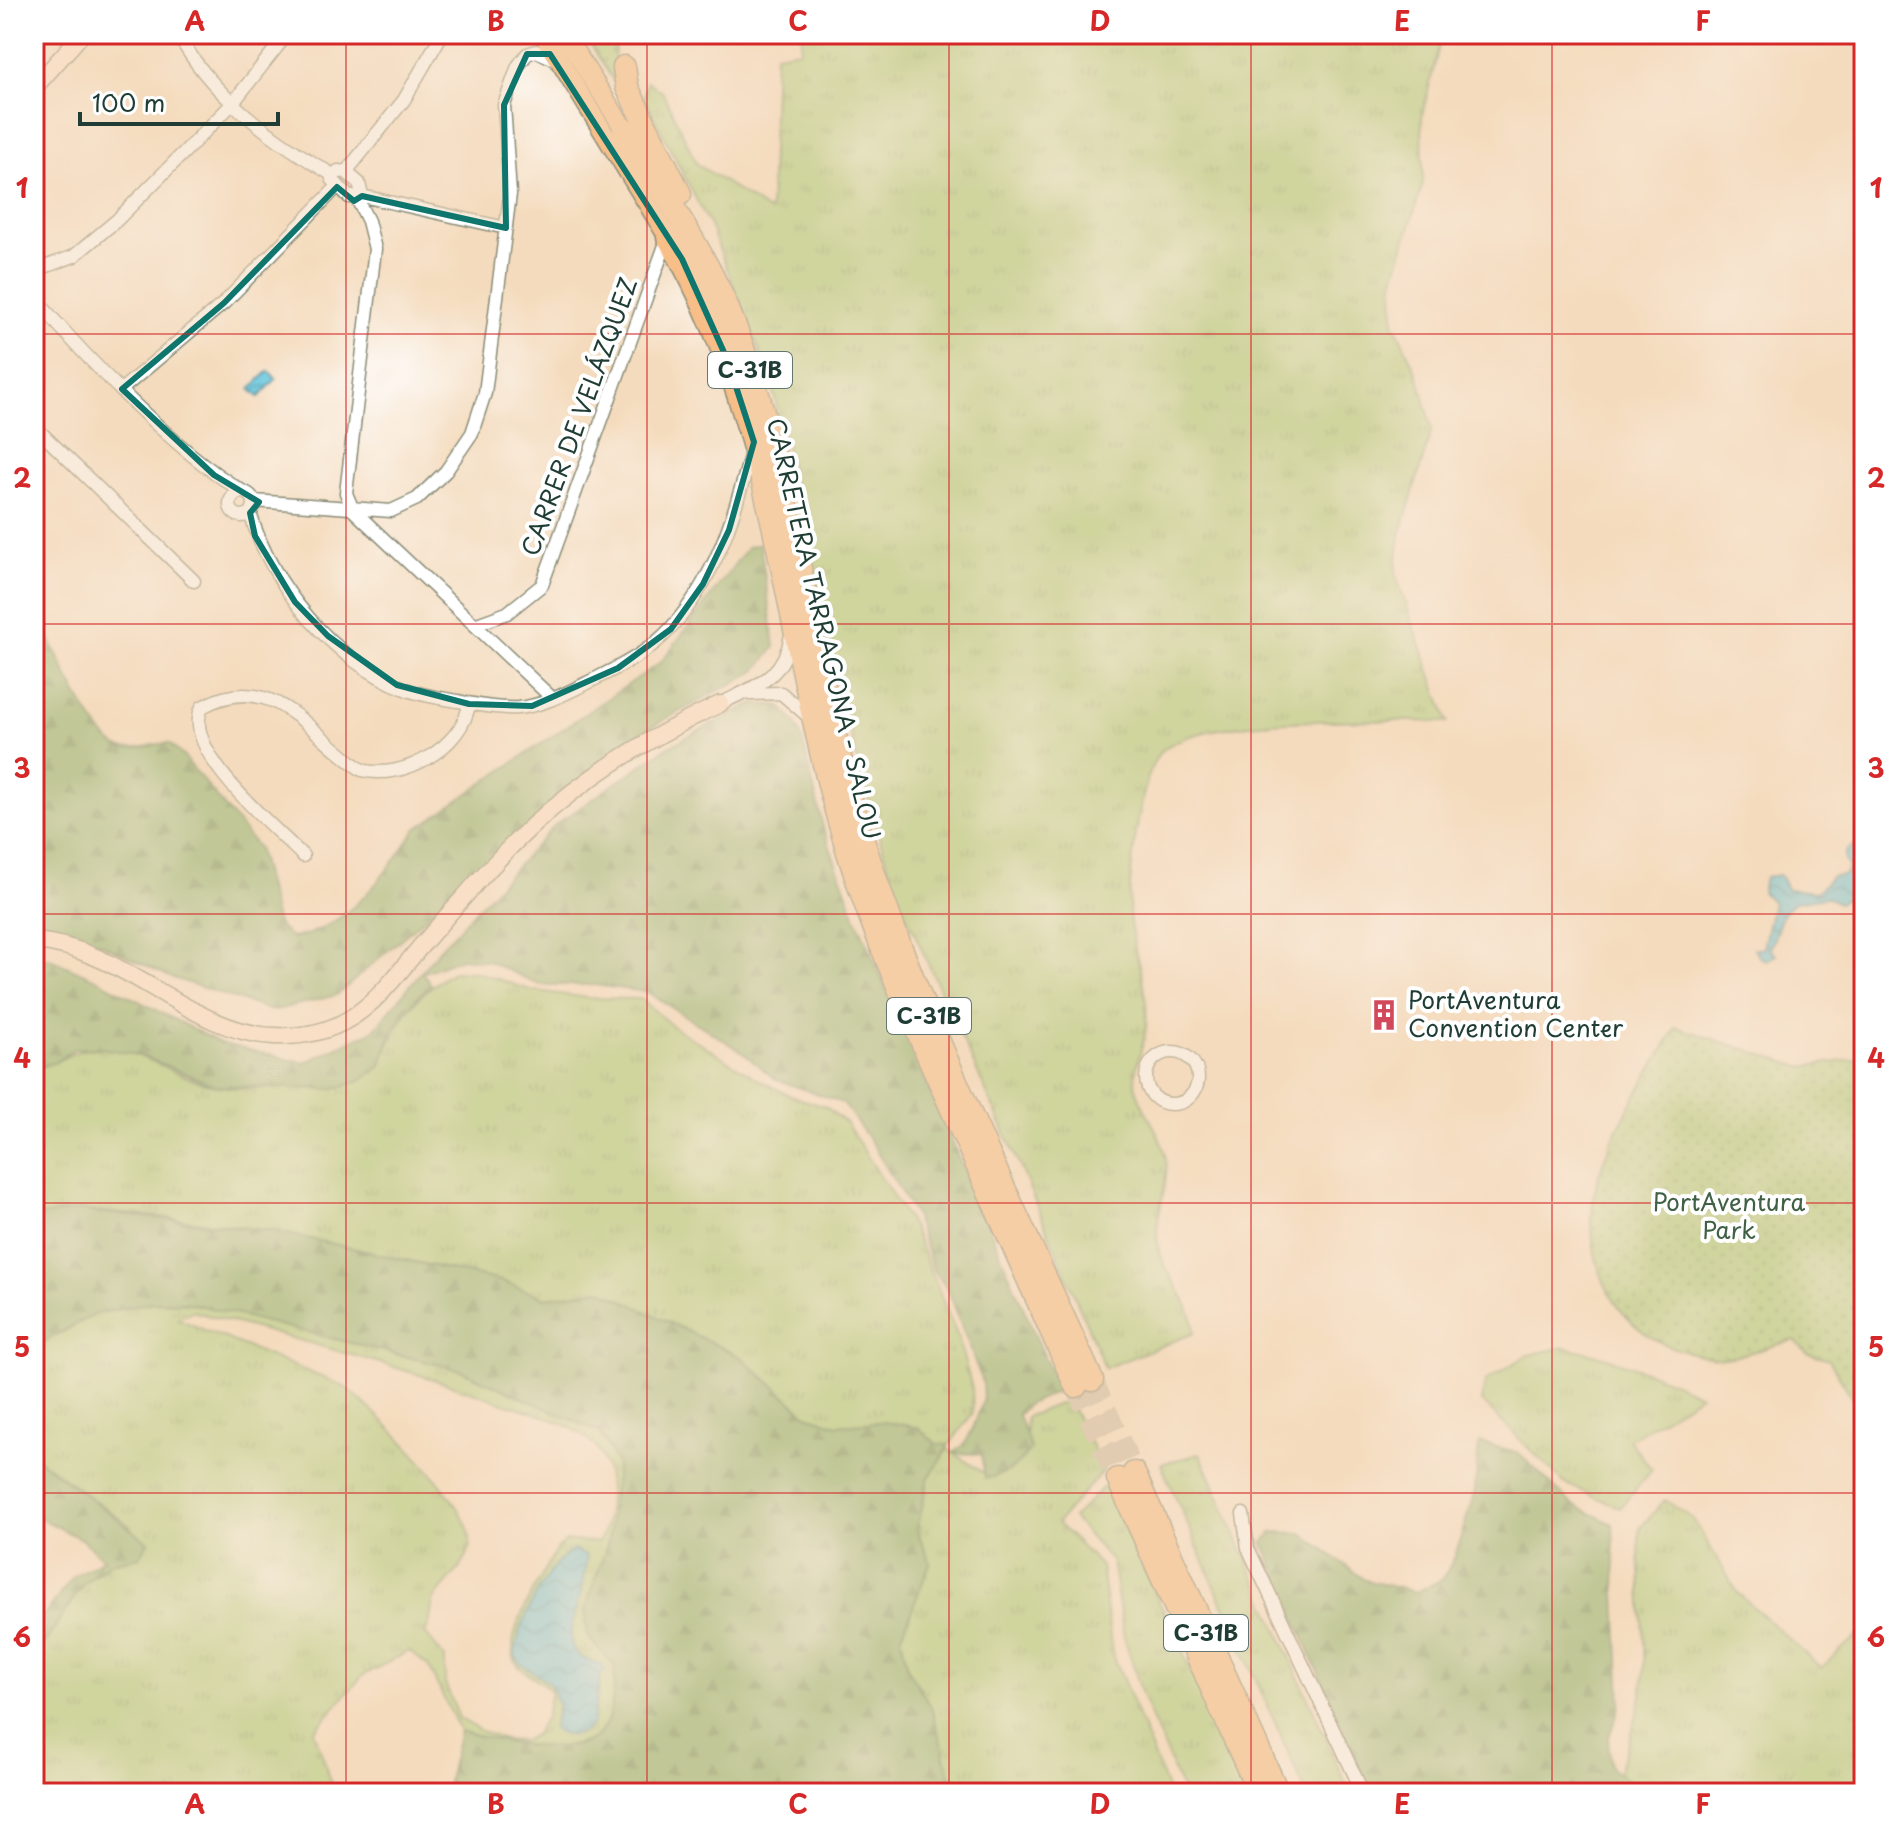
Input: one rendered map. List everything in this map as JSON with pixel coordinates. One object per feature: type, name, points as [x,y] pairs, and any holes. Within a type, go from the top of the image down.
[{"type":"highway","points":[[624,67],[627,87],[725,284],[735,328]]},
{"type":"highway","name":"CARRETERA TARRAGONA - SALOU","points":[[624,129],[687,230],[735,328],[777,464],[832,718],[870,864],[927,1012],[1084,1383],[911,1017],[860,890],[814,725],[754,442],[705,304],[668,237]]},
{"type":"highway","name":"C-31B","points":[[1259,1793],[1126,1476],[1278,1793]]},
{"type":"main road","name":"CARRETERA TARRAGONA - SALOU","points":[[543,34],[668,237]]},
{"type":"main road","name":"CARRETERA TARRAGONA - SALOU","points":[[564,34],[624,129]]},
{"type":"street","points":[[34,88],[82,34]]},
{"type":"street","points":[[178,34],[194,64],[232,104],[338,178],[359,198],[506,228]]},
{"type":"street","points":[[34,271],[74,256],[117,220],[232,104],[287,34]]},
{"type":"street","points":[[122,389],[224,303],[338,178],[404,100],[442,34]]},
{"type":"street","points":[[214,475],[230,500],[230,508],[391,511],[417,499],[446,471],[472,433],[485,393],[510,194],[504,105],[518,66],[527,54],[536,51],[550,54],[562,65]]},
{"type":"street","points":[[338,178],[359,183],[359,198],[375,249],[346,493],[353,510],[553,699]]},
{"type":"street","name":"CARRER DE VELÁZQUEZ","points":[[477,624],[507,613],[542,585],[668,237]]},
{"type":"street","points":[[34,297],[122,389],[214,475],[248,493],[248,510],[255,536],[295,602],[351,656],[409,691],[469,704],[516,708],[553,699],[644,654],[671,629],[703,584],[742,505],[750,501],[768,509]]},
{"type":"street","points":[[34,426],[194,581]]},
{"type":"street","points":[[735,515],[754,442]]},
{"type":"street","points":[[230,500],[242,491]]},
{"type":"street","points":[[34,941],[54,943],[99,957],[213,1019],[242,1031],[299,1036],[324,1031],[367,1007],[494,863],[534,824],[612,766],[765,681],[784,662],[792,624]]},
{"type":"street","points":[[720,704],[759,692],[781,693],[798,705],[814,725]]},
{"type":"street","points":[[303,856],[210,758],[198,729],[197,717],[202,707],[238,693],[260,695],[283,706],[362,770],[377,774],[404,770],[434,751],[467,718],[469,704]]},
{"type":"street","points":[[1168,1052],[1185,1056],[1197,1072],[1195,1090],[1177,1103],[1158,1100],[1148,1087],[1149,1065],[1168,1052]]},
{"type":"street","points":[[1243,1514],[1248,1548],[1363,1793]]},
{"type":"highlighted area","points":[[527,54],[550,54],[682,259],[727,359],[754,442],[729,530],[703,584],[671,629],[618,668],[532,706],[469,704],[397,685],[328,636],[295,602],[255,536],[250,513],[259,502],[214,475],[122,389],[224,303],[337,187],[354,201],[362,196],[506,228],[504,105]]},
{"type":"green space","points":[[584,34],[610,34],[615,39],[614,82]]},
{"type":"green space","points":[[802,34],[1442,34],[1422,116],[1423,183],[1393,282],[1394,322],[1420,381],[1432,429],[1400,536],[1395,573],[1448,722],[1341,720],[1250,725],[1210,731],[1178,741],[1158,755],[1151,768],[1140,810],[1130,885],[1130,921],[1147,1015],[1135,1081],[1161,1141],[1166,1161],[1158,1245],[1166,1268],[1189,1310],[1194,1333],[1105,1368],[1024,1175],[894,888],[854,748],[771,381],[711,228],[644,98],[647,81],[663,93],[697,164],[770,212],[775,54],[800,50]]},
{"type":"green space","points":[[760,544],[775,647],[756,671],[632,737],[337,995],[272,1011],[170,977],[68,928],[34,926],[34,607],[81,702],[104,735],[115,745],[127,748],[169,743],[258,848],[277,924],[291,938],[311,933],[347,912],[379,881],[416,829],[661,662],[748,547]]},
{"type":"green space","points":[[751,704],[779,705],[795,722],[802,738],[824,831],[856,918],[1059,1391],[1028,1404],[1018,1415],[1031,1449],[1017,1465],[1000,1475],[985,1478],[981,1454],[953,1453],[965,1444],[972,1430],[983,1401],[983,1384],[949,1292],[933,1269],[914,1214],[873,1145],[843,1103],[775,1079],[741,1051],[647,992],[594,985],[540,985],[488,961],[461,958],[422,973],[432,985],[418,996],[393,1029],[380,1067],[359,1081],[334,1089],[216,1086],[140,1055],[102,1048],[74,1049],[56,1062],[34,1068],[34,957],[48,958],[96,979],[220,1043],[304,1063],[374,1030],[438,951],[555,825],[669,746]]},
{"type":"green space","points":[[455,971],[477,972],[530,990],[588,998],[641,999],[672,1026],[763,1082],[791,1096],[826,1107],[846,1123],[912,1226],[957,1335],[972,1388],[973,1413],[949,1445],[937,1444],[918,1428],[882,1422],[837,1425],[807,1415],[741,1357],[600,1290],[545,1298],[501,1281],[274,1231],[79,1210],[34,1217],[34,1068],[83,1050],[102,1048],[132,1054],[217,1086],[258,1088],[299,1084],[380,1067],[392,1037],[417,999]]},
{"type":"green space","name":"PortAventura Park","points":[[1676,1027],[1801,1067],[1864,1058],[1864,1417],[1829,1360],[1807,1353],[1795,1340],[1742,1355],[1711,1358],[1662,1343],[1641,1330],[1609,1292],[1593,1243],[1592,1217],[1600,1170],[1618,1128]]},
{"type":"green space","points":[[79,1210],[274,1231],[501,1281],[545,1298],[600,1289],[741,1357],[807,1415],[837,1425],[882,1422],[906,1425],[918,1428],[937,1444],[949,1445],[928,1479],[917,1530],[930,1563],[901,1638],[908,1669],[931,1707],[955,1793],[449,1793],[448,1779],[460,1731],[532,1746],[572,1746],[600,1733],[609,1718],[615,1666],[588,1637],[585,1610],[608,1542],[617,1464],[600,1432],[460,1370],[190,1303],[152,1302],[95,1314],[34,1347],[34,1217]]},
{"type":"green space","points":[[152,1302],[190,1303],[460,1370],[600,1432],[617,1463],[608,1542],[585,1610],[588,1637],[615,1666],[611,1709],[600,1732],[588,1741],[553,1747],[511,1743],[460,1731],[428,1666],[409,1651],[362,1676],[314,1731],[335,1793],[34,1793],[34,1659],[83,1584],[110,1563],[139,1557],[130,1526],[34,1456],[34,1347],[95,1314]],"holes":[[[192,1311],[388,1365],[539,1414],[573,1429],[592,1443],[605,1465],[609,1491],[607,1519],[599,1542],[566,1541],[556,1550],[533,1590],[514,1639],[513,1653],[517,1664],[551,1691],[546,1716],[536,1733],[524,1741],[504,1740],[459,1718],[445,1683],[445,1658],[425,1633],[435,1598],[462,1565],[470,1541],[466,1525],[438,1482],[396,1435],[343,1386],[178,1319]]]},
{"type":"green space","points":[[1565,1347],[1634,1367],[1700,1395],[1629,1440],[1652,1470],[1620,1508],[1564,1483],[1482,1402],[1485,1381],[1528,1355]]},
{"type":"green space","points":[[1068,1400],[1104,1469],[1057,1523],[1101,1566],[1112,1652],[1169,1793],[955,1793],[931,1707],[908,1669],[901,1638],[930,1563],[917,1530],[928,1479],[948,1449],[982,1472],[1025,1451],[1026,1417]]},
{"type":"green space","points":[[1479,1442],[1518,1453],[1573,1505],[1613,1524],[1621,1704],[1608,1739],[1611,1767],[1633,1785],[1627,1793],[1370,1793],[1263,1543],[1273,1532],[1302,1533],[1365,1580],[1416,1592],[1443,1579],[1455,1556],[1475,1491]]},
{"type":"green space","points":[[1200,1454],[1350,1793],[1306,1793],[1161,1464]]},
{"type":"green space","points":[[34,1456],[148,1542],[140,1557],[110,1563],[83,1584],[34,1659],[34,1628],[74,1576],[103,1559],[83,1540],[34,1515]]},
{"type":"green space","points":[[1105,1485],[1248,1793],[1183,1793],[1144,1700],[1124,1637],[1112,1562],[1073,1518]]},
{"type":"green space","points":[[1665,1500],[1693,1519],[1738,1593],[1821,1668],[1864,1629],[1864,1793],[1610,1793],[1636,1719],[1644,1673],[1639,1529]]},
{"type":"water","points":[[269,371],[276,379],[259,397],[250,389]]},
{"type":"water","points":[[1855,844],[1864,846],[1864,867],[1854,872],[1851,884],[1856,890],[1864,889],[1864,912],[1857,908],[1850,896],[1839,903],[1826,897],[1795,902],[1783,913],[1770,949],[1776,955],[1767,960],[1760,958],[1754,949],[1763,948],[1773,902],[1762,892],[1765,877],[1780,875],[1787,889],[1817,892],[1832,876],[1845,875],[1849,866],[1844,861],[1845,852]]},
{"type":"water","points":[[574,1550],[586,1556],[586,1562],[571,1631],[573,1648],[579,1655],[601,1664],[605,1671],[601,1674],[592,1724],[583,1732],[568,1735],[552,1729],[559,1704],[550,1685],[515,1656],[521,1629],[535,1597],[554,1568]]},
{"type":"tunnel","points":[[1092,1380],[1134,1473]]},
{"type":"tunnel","points":[[1076,1386],[1118,1479]]},
{"type":"place","name":"PortAventura Convention Center","points":[[1384,1015]]}]
